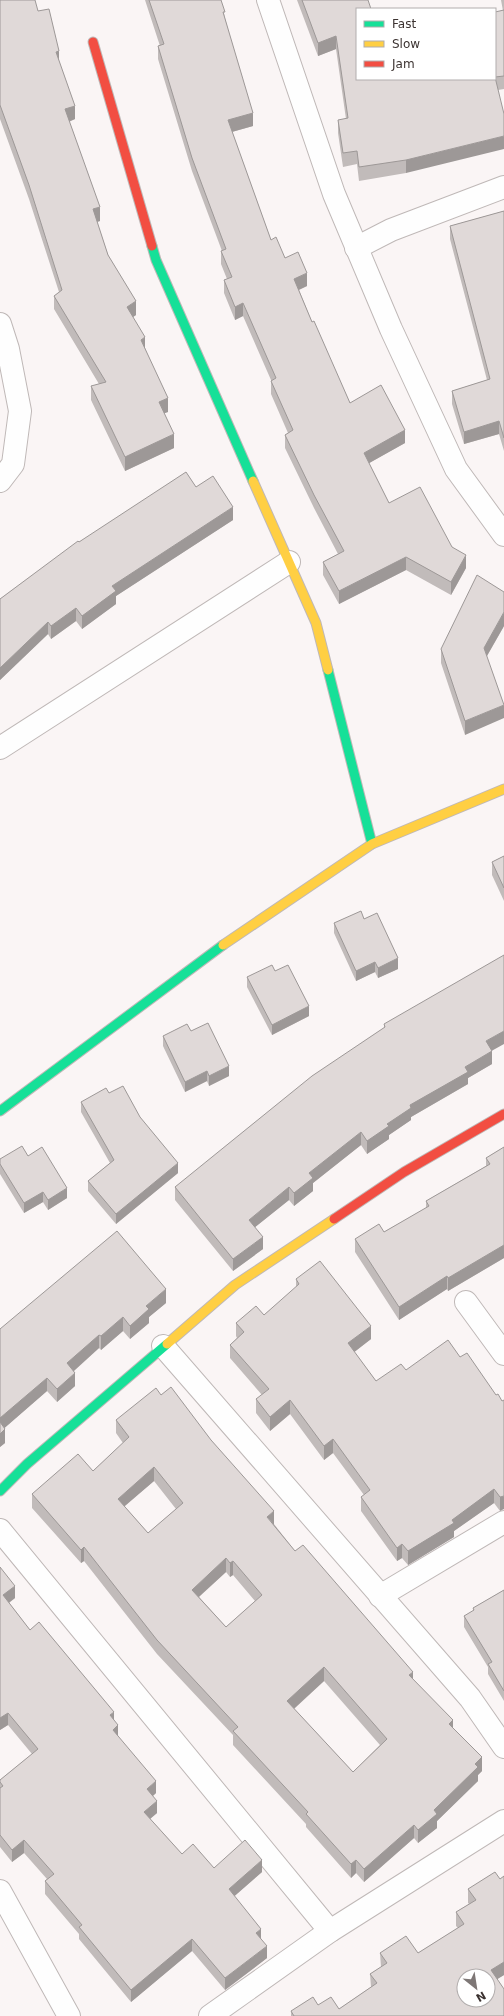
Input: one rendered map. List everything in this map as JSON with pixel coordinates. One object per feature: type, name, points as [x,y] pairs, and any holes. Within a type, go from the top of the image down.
[{"type":"street","points":[[268,0],[334,194],[391,329],[456,469],[504,535]]},
{"type":"street","points":[[93,42],[156,260],[316,623],[372,844]]},
{"type":"street","points":[[356,248],[391,230],[504,187]]},
{"type":"street","points":[[0,324],[8,349],[20,411],[13,464],[0,480]]},
{"type":"street","points":[[0,748],[290,562]]},
{"type":"street","points":[[0,1111],[236,936],[372,844],[504,789]]},
{"type":"street","points":[[0,1491],[27,1464],[234,1285],[404,1172],[504,1114]]},
{"type":"street","points":[[466,1302],[504,1354]]},
{"type":"street","points":[[163,1346],[470,1698],[504,1747]]},
{"type":"street","points":[[380,1596],[504,1522]]},
{"type":"street","points":[[0,1530],[330,1931]]},
{"type":"street","points":[[210,2016],[330,1931],[504,1821]]},
{"type":"street","points":[[0,1891],[69,2016]]},
{"type":"building","points":[[0,0],[35,0],[38,11],[49,9],[59,51],[56,52],[75,106],[65,109],[100,207],[93,209],[108,255],[136,301],[127,307],[145,337],[141,340],[168,398],[159,402],[174,434],[125,457],[91,386],[106,382],[54,296],[62,290],[29,185],[0,105]]},
{"type":"building","points":[[149,0],[221,0],[225,12],[223,12],[253,113],[228,120],[271,240],[276,237],[285,258],[298,252],[307,273],[294,279],[312,322],[314,321],[350,403],[381,385],[405,430],[364,453],[389,503],[420,487],[452,547],[466,555],[451,582],[406,557],[339,591],[323,562],[344,551],[314,495],[285,435],[293,430],[271,381],[276,378],[243,303],[235,307],[224,280],[232,277],[221,251],[226,249],[192,158],[158,46],[164,44]]},
{"type":"building","points":[[302,0],[368,0],[371,8],[356,8],[356,80],[496,80],[504,114],[504,136],[406,160],[359,167],[357,151],[343,153],[338,120],[348,118],[336,36],[318,43]]},
{"type":"building","points":[[504,10],[504,76],[496,77],[496,12]]},
{"type":"building","points":[[504,211],[504,438],[499,421],[464,432],[452,391],[490,379],[450,226]]},
{"type":"building","points":[[186,472],[196,487],[213,476],[233,507],[112,586],[116,591],[82,616],[76,608],[51,626],[48,622],[0,668],[0,599],[78,541],[79,542]]},
{"type":"building","points":[[477,575],[504,592],[504,612],[484,648],[504,705],[465,721],[441,649]]},
{"type":"building","points":[[504,856],[504,888],[492,862]]},
{"type":"building","points":[[361,911],[364,919],[377,913],[398,958],[378,968],[375,962],[356,971],[334,923]]},
{"type":"building","points":[[504,955],[504,1031],[486,1041],[492,1051],[465,1067],[468,1072],[410,1105],[411,1108],[387,1124],[389,1126],[367,1141],[361,1132],[309,1173],[313,1178],[294,1193],[289,1187],[249,1220],[263,1237],[233,1259],[175,1187],[312,1076],[385,1027],[384,1024]]},
{"type":"building","points":[[272,965],[275,971],[288,965],[309,1006],[272,1025],[247,977]]},
{"type":"building","points":[[208,1023],[229,1066],[209,1076],[207,1071],[185,1082],[163,1036],[187,1024],[191,1031]]},
{"type":"building","points":[[123,1086],[140,1117],[178,1163],[116,1214],[88,1181],[114,1160],[81,1102],[106,1088],[109,1093]]},
{"type":"building","points":[[22,1146],[28,1156],[42,1147],[67,1188],[48,1200],[43,1192],[24,1203],[0,1164],[0,1159]]},
{"type":"building","points":[[504,1147],[504,1245],[448,1278],[447,1276],[399,1307],[355,1239],[379,1224],[384,1232],[429,1206],[426,1201],[490,1164],[486,1158]]},
{"type":"building","points":[[117,1231],[166,1289],[146,1306],[149,1309],[130,1326],[123,1317],[101,1336],[99,1335],[67,1363],[75,1373],[57,1389],[47,1378],[0,1418],[0,1329]]},
{"type":"building","points":[[320,1261],[371,1326],[348,1343],[376,1381],[401,1364],[406,1370],[448,1340],[460,1357],[467,1353],[496,1395],[498,1394],[502,1401],[504,1400],[504,1496],[500,1497],[494,1489],[452,1520],[454,1523],[408,1551],[402,1544],[397,1548],[361,1497],[370,1490],[333,1439],[324,1446],[290,1400],[270,1417],[256,1399],[269,1389],[230,1345],[244,1332],[236,1323],[256,1306],[264,1315],[299,1284],[296,1279]]},
{"type":"building","points":[[171,1387],[211,1440],[274,1511],[267,1517],[295,1551],[303,1545],[413,1672],[409,1675],[453,1720],[449,1724],[482,1757],[475,1764],[478,1767],[434,1810],[437,1814],[418,1830],[414,1825],[364,1869],[356,1860],[351,1864],[306,1814],[308,1812],[233,1731],[238,1727],[157,1640],[84,1547],[81,1550],[32,1494],[78,1454],[93,1471],[129,1437],[116,1420],[156,1388],[161,1395]],"holes":[[[154,1467],[183,1503],[148,1533],[118,1499]],[[226,1558],[230,1563],[233,1561],[262,1595],[226,1627],[192,1590]],[[324,1667],[387,1739],[353,1772],[287,1701]]]},
{"type":"building","points":[[0,1422],[5,1429],[0,1434]]},
{"type":"building","points":[[0,1567],[15,1586],[3,1595],[30,1630],[39,1622],[114,1712],[110,1715],[118,1725],[113,1730],[156,1781],[147,1789],[157,1801],[144,1812],[182,1854],[193,1844],[214,1868],[245,1840],[262,1860],[229,1889],[261,1929],[256,1933],[267,1946],[225,1978],[192,1939],[131,1990],[79,1927],[82,1925],[45,1881],[54,1874],[24,1840],[12,1850],[0,1835],[0,1788],[3,1786],[0,1780],[38,1749],[8,1713],[0,1718]]},
{"type":"building","points":[[504,1590],[504,1691],[488,1664],[492,1662],[464,1616],[474,1610],[473,1608]]},
{"type":"building","points":[[495,1872],[500,1879],[504,1876],[504,1962],[494,1968],[456,1968],[456,2008],[496,2008],[496,1977],[504,1989],[504,2016],[294,2016],[291,2011],[313,1997],[318,2005],[331,1997],[339,2009],[377,1983],[370,1974],[387,1963],[380,1953],[406,1936],[418,1953],[464,1924],[456,1912],[476,1900],[468,1889]]},
{"type":"traffic: fast","points":[[152,246],[156,260],[253,481]]},
{"type":"traffic: fast","points":[[328,670],[372,844]]},
{"type":"traffic: fast","points":[[0,1111],[223,945]]},
{"type":"traffic: fast","points":[[0,1491],[27,1464],[167,1344]]},
{"type":"traffic: slow","points":[[253,481],[316,623],[328,670]]},
{"type":"traffic: slow","points":[[223,945],[372,844],[504,789]]},
{"type":"traffic: slow","points":[[167,1344],[235,1285],[334,1219]]},
{"type":"traffic: jam","points":[[93,42],[152,246]]},
{"type":"traffic: jam","points":[[334,1219],[404,1172],[504,1114]]}]
